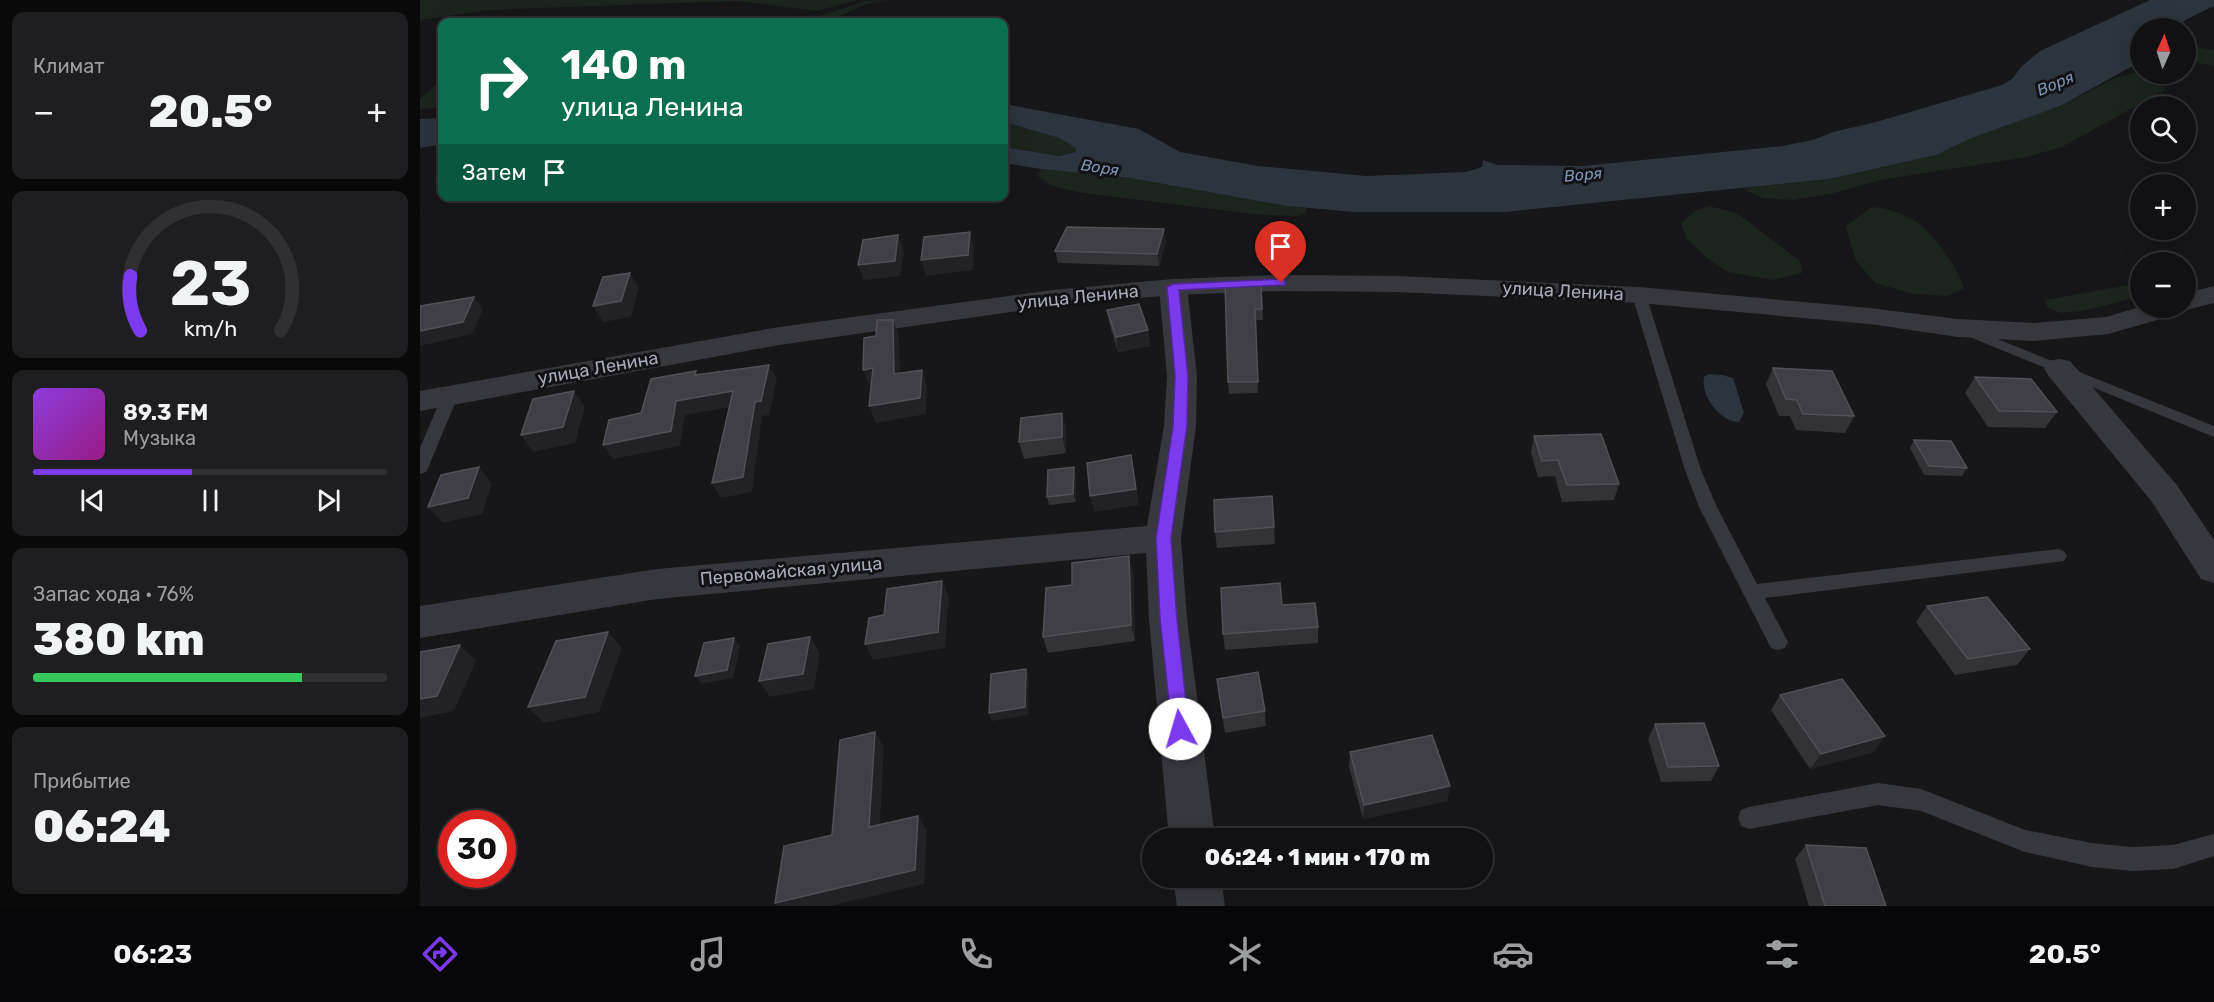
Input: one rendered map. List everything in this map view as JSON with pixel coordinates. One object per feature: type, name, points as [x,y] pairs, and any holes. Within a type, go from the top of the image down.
[{"type":"street","name":"улица Ленина","points":[[420,401],[791,334],[1053,298],[1173,287],[1281,283],[1397,284],[1639,295],[1870,316],[1958,328],[2034,332],[2067,331],[2108,325],[2133,318]]},
{"type":"street","points":[[1173,287],[1182,376],[1180,416],[1163,538],[1168,619],[1191,828]]},
{"type":"street","points":[[2196,299],[2214,294]]},
{"type":"street","points":[[2059,368],[2164,493],[2214,569]]},
{"type":"street","name":"Первомайская улица","points":[[420,621],[657,584],[1163,538]]},
{"type":"street","points":[[1198,888],[1201,906]]},
{"type":"lane","points":[[1639,295],[1693,470],[1708,507],[1778,642]]},
{"type":"lane","points":[[1958,328],[2214,432]]},
{"type":"lane","points":[[420,468],[450,396]]},
{"type":"lane","points":[[1752,592],[2058,556]]},
{"type":"lane","points":[[1749,818],[1878,794],[1921,800],[2025,841],[2092,855],[2132,859],[2173,857],[2214,845]]},
{"type":"shaded area","points":[[420,0],[857,0],[817,11],[736,1],[489,10],[420,20]]},
{"type":"shaded area","points":[[886,0],[867,4],[834,18],[813,18],[865,1]]},
{"type":"shaded area","points":[[2196,47],[2214,50],[2214,66],[2196,62]]},
{"type":"shaded area","points":[[2130,74],[2130,84],[2164,84],[2165,90],[2154,96],[2130,96],[2130,109],[2062,147],[2027,157],[1881,180],[1830,194],[1792,200],[1763,198],[1744,188],[1829,179],[1936,155],[1969,139],[2060,106],[2116,78]]},
{"type":"shaded area","points":[[438,84],[438,108],[420,109],[420,99]]},
{"type":"shaded area","points":[[1008,123],[1059,138],[1076,148],[1076,152],[1059,156],[1008,148]]},
{"type":"shaded area","points":[[1041,169],[1130,178],[1306,208],[1306,212],[1298,216],[1262,215],[1083,193],[1052,186],[1037,176]]},
{"type":"shaded area","points":[[1709,206],[1737,213],[1800,261],[1802,273],[1773,280],[1728,272],[1707,258],[1686,238],[1681,223],[1695,211]]},
{"type":"shaded area","points":[[1871,207],[1899,213],[1922,226],[1957,271],[1964,288],[1948,296],[1913,294],[1875,283],[1855,259],[1846,226]]},
{"type":"shaded area","points":[[2130,285],[2130,299],[2082,311],[2061,313],[2047,307],[2045,300]]},
{"type":"water","name":"Воря","points":[[2150,0],[2214,0],[2214,6],[2189,18],[2130,18],[2130,68],[2060,106],[1969,139],[1936,155],[1829,179],[1505,212],[1353,212],[1288,206],[1130,178],[1008,164],[1008,148],[1059,156],[1076,152],[1076,148],[1059,138],[1008,123],[1008,105],[1139,129],[1180,152],[1258,166],[1366,176],[1466,172],[1482,167],[1483,160],[1497,165],[1583,166],[1782,146],[1813,140],[1833,132],[1876,122],[2002,85],[2012,79],[2022,66],[2040,51]]},
{"type":"water","points":[[438,118],[438,145],[420,148],[420,119]]},
{"type":"water","points":[[1708,374],[1733,378],[1744,413],[1739,422],[1725,418],[1713,407],[1705,392],[1704,377]]},
{"type":"building","points":[[1067,227],[1164,229],[1157,254],[1055,251]]},
{"type":"building","points":[[970,232],[968,255],[921,260],[924,237]]},
{"type":"building","points":[[898,235],[895,261],[858,265],[863,240]]},
{"type":"building","points":[[630,273],[621,301],[593,306],[603,277]]},
{"type":"building","points":[[1261,283],[1262,309],[1255,309],[1258,382],[1228,382],[1225,284]]},
{"type":"building","points":[[474,297],[463,322],[420,331],[420,306]]},
{"type":"building","points":[[1139,304],[1148,330],[1116,337],[1107,310]]},
{"type":"building","points":[[877,320],[893,320],[894,374],[922,370],[920,398],[869,406],[873,368],[863,370],[864,338],[876,336]]},
{"type":"building","points":[[769,365],[761,401],[755,402],[743,477],[712,483],[733,391],[676,401],[671,431],[603,445],[609,420],[641,413],[651,379],[696,371],[695,375]]},
{"type":"building","points":[[1773,368],[1832,371],[1854,416],[1803,414],[1797,400],[1786,399]]},
{"type":"building","points":[[1975,377],[2031,379],[2057,412],[1999,411]]},
{"type":"building","points":[[574,391],[563,427],[521,435],[533,399]]},
{"type":"building","points":[[1062,413],[1062,437],[1019,442],[1021,418]]},
{"type":"building","points":[[1601,434],[1619,484],[1567,485],[1558,460],[1542,461],[1534,436]]},
{"type":"building","points":[[1914,440],[1951,441],[1967,468],[1929,466]]},
{"type":"building","points":[[1131,455],[1136,489],[1090,496],[1087,463]]},
{"type":"building","points":[[479,467],[468,498],[428,507],[441,475]]},
{"type":"building","points":[[1074,467],[1073,494],[1047,497],[1048,470]]},
{"type":"building","points":[[1272,496],[1274,527],[1215,532],[1214,500]]},
{"type":"building","points":[[1129,556],[1131,625],[1043,637],[1046,588],[1072,585],[1072,563]]},
{"type":"building","points":[[942,581],[938,632],[865,644],[869,618],[884,615],[887,589]]},
{"type":"building","points":[[1280,583],[1282,605],[1315,603],[1318,627],[1223,634],[1221,588]]},
{"type":"building","points":[[1987,597],[2030,649],[1968,659],[1927,606]]},
{"type":"building","points":[[608,632],[585,697],[528,707],[556,641]]},
{"type":"building","points":[[810,637],[803,674],[759,681],[768,644]]},
{"type":"building","points":[[734,638],[727,670],[695,676],[704,643]]},
{"type":"building","points":[[460,645],[437,696],[420,699],[420,652]]},
{"type":"building","points":[[1026,669],[1025,707],[989,713],[991,674]]},
{"type":"building","points":[[1258,672],[1265,711],[1223,718],[1217,679]]},
{"type":"building","points":[[1842,679],[1885,736],[1821,754],[1780,695]]},
{"type":"building","points":[[1704,723],[1719,766],[1668,767],[1655,724]]},
{"type":"building","points":[[875,732],[869,827],[918,816],[915,870],[775,903],[784,846],[832,835],[840,740]]},
{"type":"building","points":[[1432,735],[1450,786],[1364,805],[1350,752]]},
{"type":"building","points":[[1806,845],[1866,848],[1886,906],[1825,906]]},
{"type":"route","points":[[1180,729],[1168,619],[1163,538],[1180,426],[1182,376],[1173,287],[1281,283]]}]
